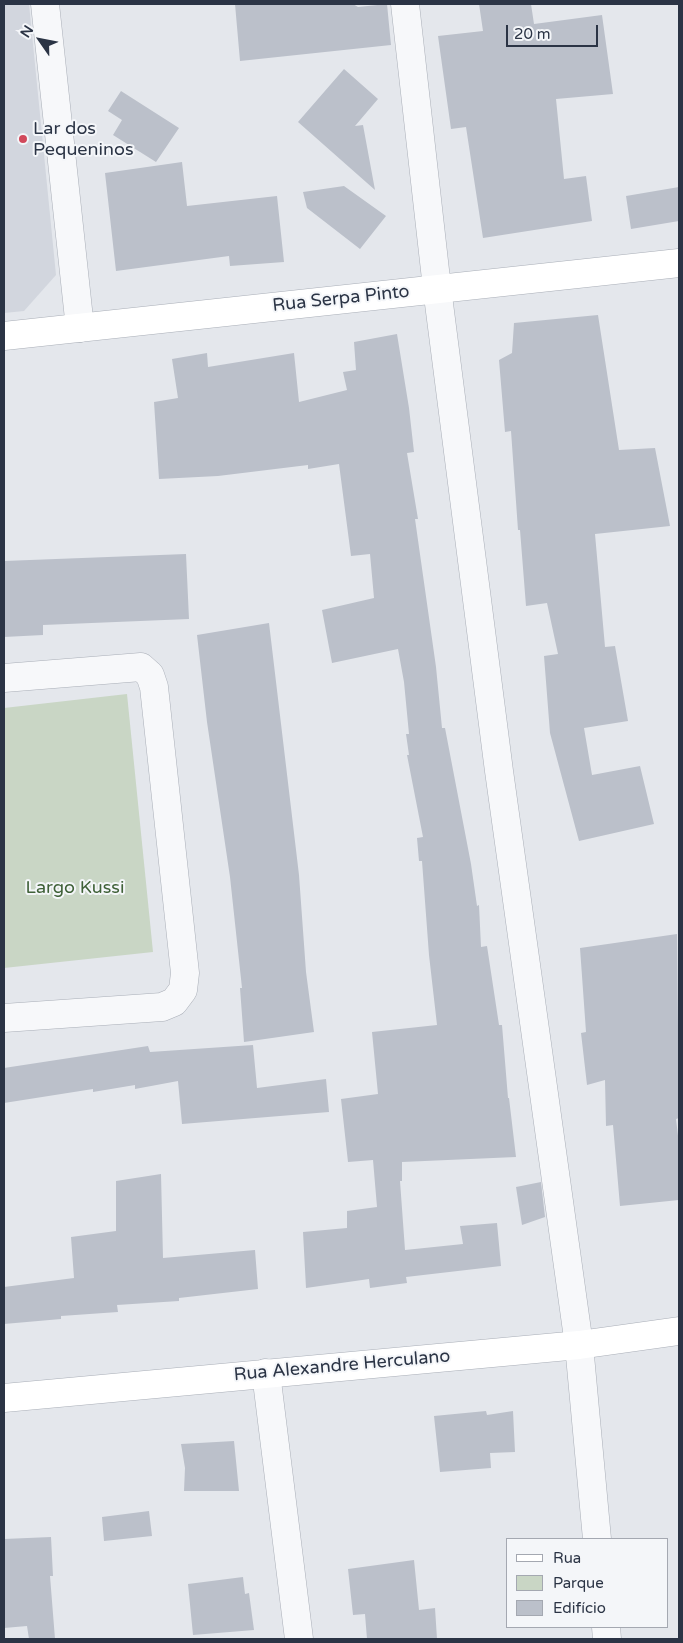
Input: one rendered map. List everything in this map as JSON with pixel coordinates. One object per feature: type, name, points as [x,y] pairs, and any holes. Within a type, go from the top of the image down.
[{"type":"main road","name":"Rua Serpa Pinto","points":[[4,336],[679,263]]},
{"type":"main road","name":"Rua Alexandre Herculano","points":[[4,1398],[579,1345],[679,1331]]},
{"type":"street","points":[[45,4],[80,328]]},
{"type":"street","points":[[405,4],[437,288],[499,771],[579,1345],[598,1538]]},
{"type":"street","points":[[4,678],[141,667],[150,674],[154,687],[185,973],[183,990],[174,1002],[162,1007],[4,1018]]},
{"type":"street","points":[[266,1373],[299,1639]]},
{"type":"shaded area","name":"Lar dos Pequeninos","points":[[4,4],[29,4],[56,275],[24,311],[4,313]]},
{"type":"green space","name":"Largo Kussi","points":[[127,694],[153,952],[4,968],[4,708]]},
{"type":"building","points":[[235,4],[353,4],[358,7],[387,4],[391,45],[240,61]]},
{"type":"building","points":[[479,4],[531,4],[534,24],[602,15],[613,94],[556,99],[564,179],[586,176],[592,221],[483,238],[466,127],[451,129],[438,36],[483,31]]},
{"type":"building","points":[[344,69],[378,99],[355,126],[363,125],[375,190],[298,122]]},
{"type":"building","points":[[121,91],[179,128],[156,162],[113,135],[122,120],[108,111]]},
{"type":"building","points":[[182,162],[187,206],[277,196],[284,262],[230,266],[229,256],[116,271],[105,173]]},
{"type":"building","points":[[344,186],[386,216],[360,249],[307,208],[303,192]]},
{"type":"building","points":[[679,187],[679,221],[631,229],[626,196]]},
{"type":"building","points":[[598,315],[619,450],[655,448],[670,526],[595,534],[605,647],[615,646],[628,721],[584,728],[592,775],[640,766],[654,824],[579,841],[550,733],[544,656],[558,654],[547,603],[526,606],[511,431],[505,432],[499,360],[512,353],[514,323]]},
{"type":"building","points":[[397,334],[414,452],[407,453],[418,519],[415,519],[436,667],[442,728],[445,728],[471,864],[477,906],[479,905],[481,947],[487,946],[499,1025],[502,1025],[508,1098],[516,1157],[402,1162],[402,1181],[400,1181],[405,1250],[463,1244],[460,1226],[497,1223],[501,1266],[406,1277],[407,1283],[370,1288],[369,1279],[306,1288],[303,1232],[347,1228],[347,1211],[377,1207],[373,1160],[348,1162],[341,1099],[378,1094],[372,1032],[437,1025],[429,955],[422,861],[419,861],[417,838],[423,837],[407,755],[409,755],[406,734],[409,734],[404,682],[398,649],[332,663],[322,610],[374,598],[370,554],[351,556],[339,464],[308,469],[308,465],[218,476],[159,479],[154,402],[178,398],[172,359],[207,353],[208,367],[294,353],[299,402],[347,390],[343,372],[356,370],[354,342]]},
{"type":"building","points":[[186,554],[189,619],[43,625],[43,635],[4,637],[4,561]]},
{"type":"building","points":[[269,623],[299,875],[306,972],[314,1032],[244,1042],[240,988],[242,988],[230,877],[207,722],[197,635]]},
{"type":"building","points":[[677,934],[679,1118],[676,1119],[679,1144],[679,1200],[620,1206],[613,1125],[606,1126],[605,1080],[587,1085],[581,1033],[586,1032],[580,948]]},
{"type":"building","points":[[253,1045],[257,1088],[326,1079],[329,1112],[182,1124],[178,1081],[135,1089],[135,1085],[93,1092],[93,1089],[4,1103],[4,1068],[148,1046],[150,1052]]},
{"type":"building","points":[[161,1174],[163,1258],[255,1250],[258,1289],[179,1298],[179,1301],[117,1305],[118,1312],[61,1316],[61,1319],[4,1324],[4,1287],[74,1278],[71,1237],[116,1231],[116,1181]]},
{"type":"building","points":[[541,1182],[545,1217],[522,1225],[516,1187]]},
{"type":"building","points":[[486,1411],[487,1415],[513,1411],[515,1452],[490,1453],[491,1468],[440,1472],[434,1416]]},
{"type":"building","points":[[234,1441],[239,1491],[184,1491],[185,1468],[181,1444]]},
{"type":"building","points":[[149,1511],[152,1536],[104,1541],[102,1517]]},
{"type":"building","points":[[51,1537],[53,1576],[50,1576],[55,1639],[29,1639],[27,1626],[4,1628],[4,1539]]},
{"type":"building","points":[[414,1560],[419,1610],[435,1608],[437,1639],[367,1639],[365,1614],[353,1615],[348,1569]]},
{"type":"building","points":[[243,1577],[245,1594],[249,1593],[254,1630],[193,1635],[188,1584]]},
{"type":"place","name":"Lar dos Pequeninos","points":[[23,139]]}]
